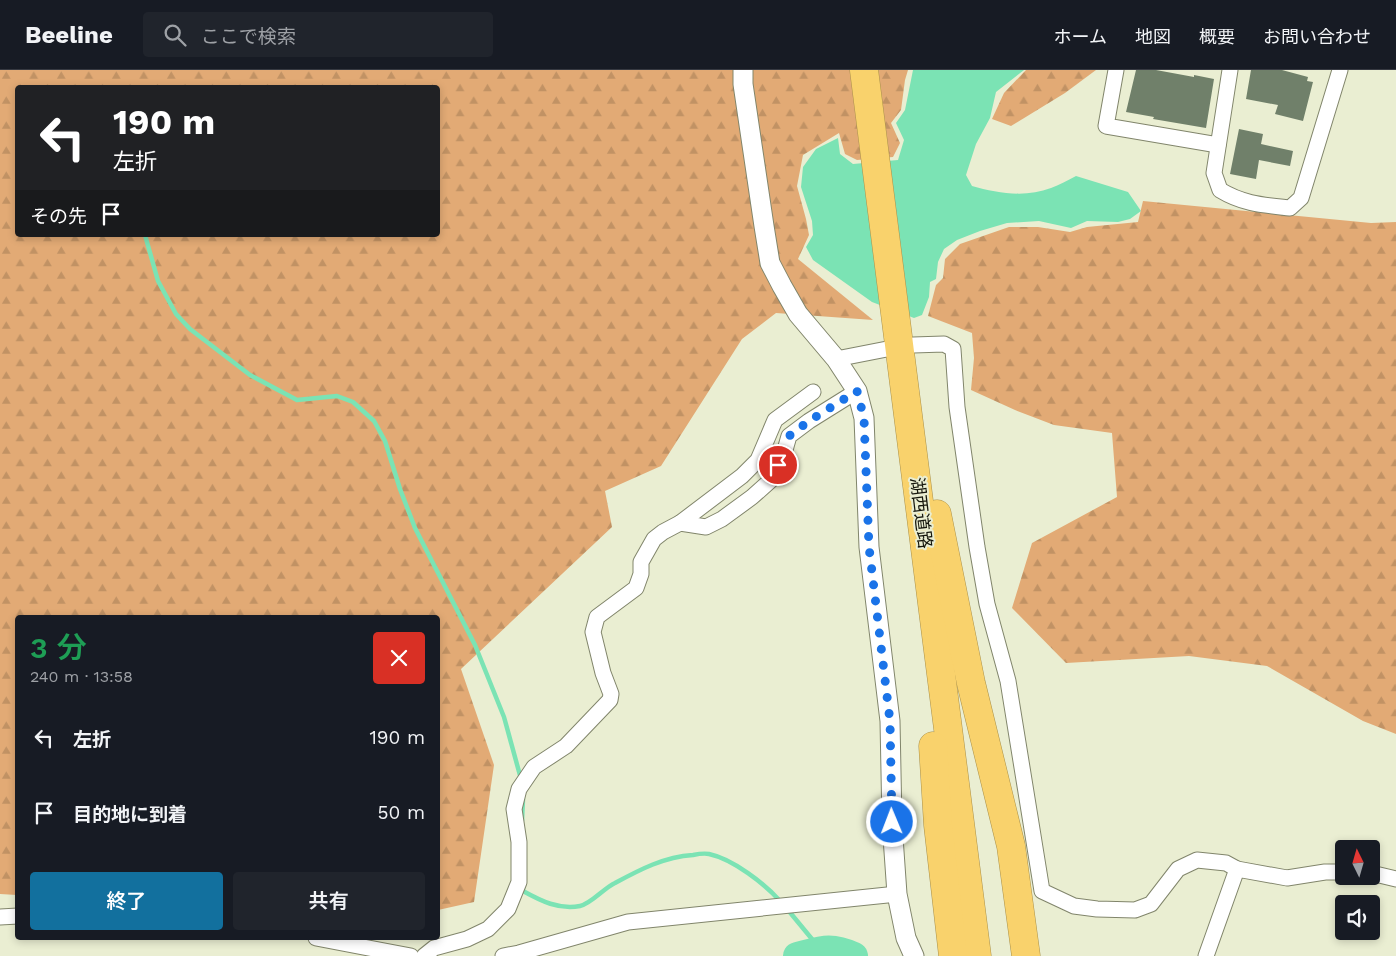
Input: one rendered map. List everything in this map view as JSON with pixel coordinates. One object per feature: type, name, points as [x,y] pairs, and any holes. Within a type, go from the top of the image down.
[{"type":"highway","name":"湖西道路","points":[[864,70],[977,956]]},
{"type":"highway","points":[[901,351],[945,551],[971,683],[1011,846],[1026,956]]},
{"type":"highway","points":[[943,691],[932,728],[938,825],[953,956]]},
{"type":"street","points":[[743,70],[743,84],[770,263],[798,314],[836,359],[857,391],[864,418],[869,547],[890,721],[892,822],[897,894],[906,938],[914,956]]},
{"type":"street","points":[[1116,70],[1106,126],[1218,145]]},
{"type":"street","points":[[1230,70],[1214,173],[1220,190],[1236,199],[1268,206],[1290,208],[1301,198],[1340,70]]},
{"type":"street","points":[[836,359],[944,344],[953,349],[957,407],[977,547],[987,604],[1008,681],[1042,892],[1074,906],[1096,909],[1135,910],[1151,904],[1178,869],[1197,860],[1226,863],[1236,868],[1287,878],[1335,872]]},
{"type":"street","points":[[680,523],[706,527],[752,497],[770,481],[785,450],[789,436],[857,391]]},
{"type":"street","points":[[424,956],[434,948],[467,939],[488,929],[508,908],[519,882],[519,842],[514,809],[518,789],[534,767],[566,746],[610,700],[611,694],[603,672],[593,632],[597,617],[636,588],[641,562],[654,539],[680,523],[742,476],[758,460],[775,420],[813,392]]},
{"type":"street","points":[[1206,956],[1236,868]]},
{"type":"street","points":[[1380,875],[1396,879]]},
{"type":"street","points":[[503,956],[628,922],[897,894]]},
{"type":"street","points":[[0,917],[15,916]]},
{"type":"street","points":[[327,940],[411,956]]},
{"type":"green space","points":[[0,70],[908,70],[901,110],[891,123],[900,143],[893,157],[857,160],[845,154],[839,133],[803,155],[797,186],[809,235],[798,259],[873,320],[776,313],[742,339],[661,466],[605,491],[612,527],[461,669],[494,765],[474,902],[440,910],[440,615],[15,615],[15,895],[0,894]]},
{"type":"green space","points":[[1026,70],[1096,70],[1065,93],[1011,126],[992,119],[1004,93]]},
{"type":"green space","points":[[1143,201],[1371,223],[1396,222],[1396,734],[1363,721],[1267,666],[1189,656],[1066,663],[1012,608],[1032,543],[1117,497],[1112,433],[1054,425],[971,390],[974,358],[972,333],[928,316],[936,285],[943,278],[945,259],[960,244],[1009,227],[1038,227],[1070,232],[1087,227],[1138,222]]},
{"type":"shaded area","points":[[913,70],[1024,70],[996,92],[990,118],[976,144],[966,175],[972,186],[991,191],[1021,194],[1051,188],[1076,176],[1128,192],[1141,211],[1130,219],[1118,222],[1087,221],[1071,228],[1039,221],[1007,223],[980,231],[957,240],[944,249],[938,262],[936,279],[930,282],[929,297],[922,315],[914,318],[872,302],[813,260],[806,247],[813,235],[812,221],[801,187],[803,167],[816,149],[838,138],[840,154],[853,164],[898,160],[904,140],[896,123],[905,110]]},
{"type":"building","points":[[1136,70],[1156,70],[1214,79],[1206,128],[1153,119],[1154,117],[1126,112]]},
{"type":"building","points":[[1251,70],[1282,70],[1308,77],[1307,81],[1313,82],[1303,121],[1275,114],[1278,105],[1246,99]]},
{"type":"building","points":[[1239,129],[1263,134],[1261,144],[1293,151],[1290,166],[1259,160],[1256,179],[1230,174]]},
{"type":"waterway","points":[[146,237],[158,281],[176,314],[190,329],[250,375],[297,400],[337,396],[353,402],[374,421],[385,441],[415,528],[475,645],[504,717],[521,779]]},
{"type":"waterway","points":[[522,821],[523,799]]},
{"type":"waterway","points":[[523,888],[523,891],[550,904],[565,907],[580,906],[589,902],[611,885],[653,864],[682,856],[709,854],[728,861],[758,880],[781,902]]},
{"type":"waterway","points":[[788,910],[821,950]]},
{"type":"waterway","points":[[797,956],[819,950],[838,951],[854,956]]},
{"type":"route","points":[[778,465],[789,436],[857,391],[864,418],[869,547],[890,721],[892,822]]}]
